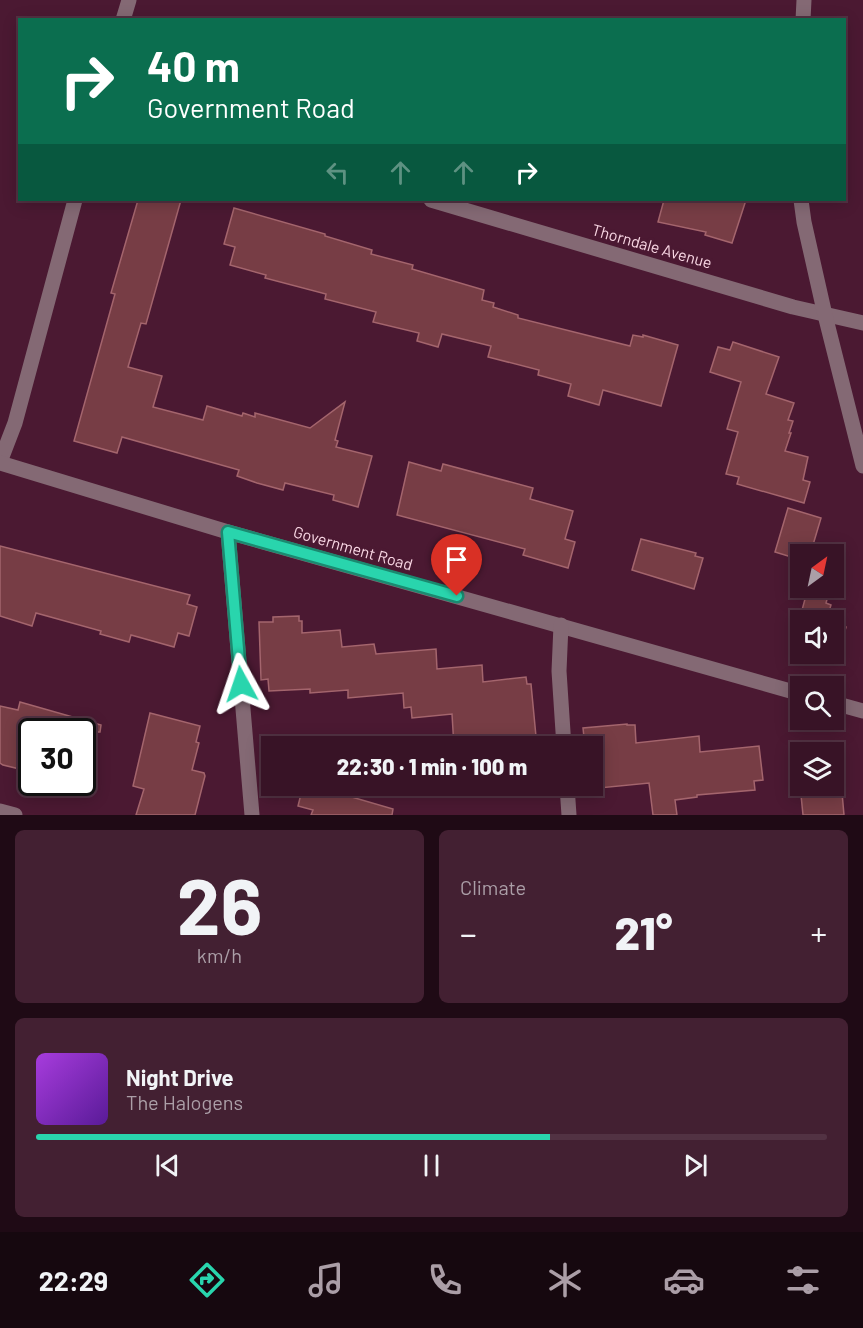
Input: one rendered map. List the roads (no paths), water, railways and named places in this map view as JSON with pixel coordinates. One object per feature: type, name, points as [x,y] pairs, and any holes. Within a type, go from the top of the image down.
[{"type":"street","points":[[124,18],[129,0]]},
{"type":"street","points":[[803,18],[804,0]]},
{"type":"street","points":[[0,462],[15,423],[75,201]]},
{"type":"street","name":"Thorndale Avenue","points":[[435,201],[825,315],[863,323]]},
{"type":"street","points":[[801,201],[825,315],[863,466]]},
{"type":"street","name":"Government Road","points":[[0,462],[228,532],[790,691]]},
{"type":"street","points":[[228,532],[252,815]]},
{"type":"street","points":[[561,625],[559,671],[563,736]]},
{"type":"street","points":[[844,706],[863,711]]},
{"type":"street","points":[[568,796],[569,815]]},
{"type":"street","points":[[0,811],[15,815]]}]
